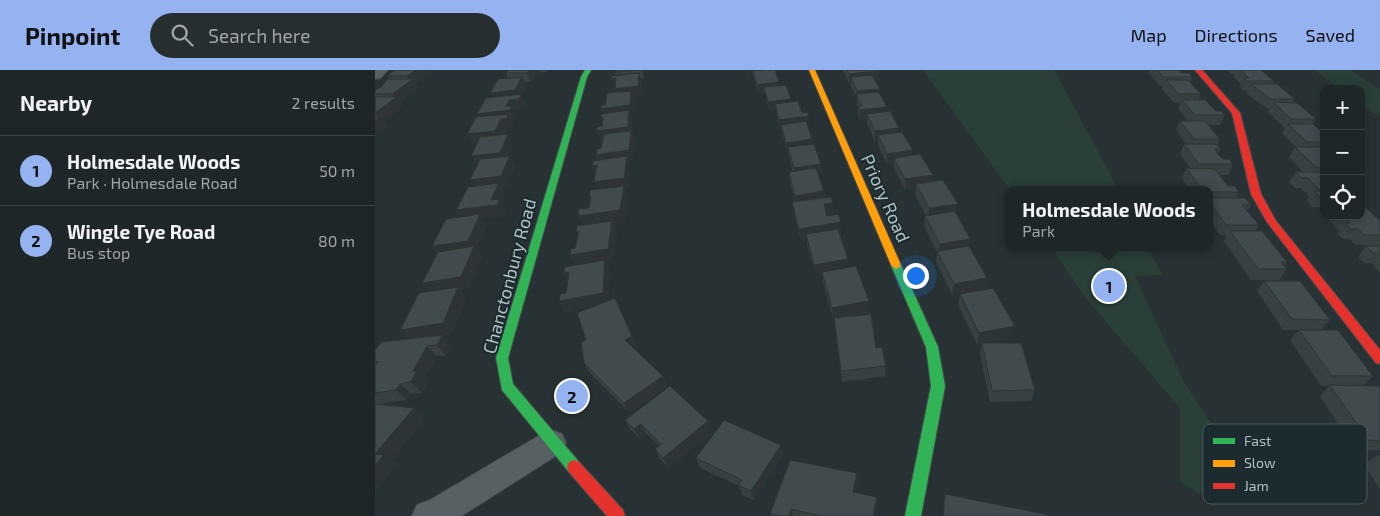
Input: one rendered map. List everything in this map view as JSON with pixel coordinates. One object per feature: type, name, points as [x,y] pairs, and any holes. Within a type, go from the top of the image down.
[{"type":"street","points":[[375,75],[381,70]]},
{"type":"street","name":"Chanctonbury Road","points":[[588,70],[584,77],[501,358],[507,386],[552,443],[617,516]]},
{"type":"street","name":"Priory Road","points":[[812,70],[932,346],[938,386],[913,516]]},
{"type":"street","points":[[1198,70],[1236,113],[1257,194],[1272,222],[1380,360]]},
{"type":"street","points":[[428,516],[437,513],[552,443]]},
{"type":"green space","points":[[923,70],[1054,70],[1117,186],[1007,186]]},
{"type":"green space","points":[[1315,70],[1351,70],[1380,90],[1380,114],[1373,113],[1365,108],[1365,85],[1335,85]]},
{"type":"green space","points":[[1054,251],[1150,251],[1162,275],[1135,276],[1184,382],[1212,424],[1203,424],[1203,496],[1180,482],[1180,408],[1085,297]]},
{"type":"building","points":[[395,70],[416,70],[407,76],[387,76]]},
{"type":"building","points":[[509,70],[530,70],[527,73],[506,73]]},
{"type":"building","points":[[616,70],[640,70],[615,72]]},
{"type":"building","points":[[775,70],[779,82],[757,85],[753,71]]},
{"type":"building","points":[[847,70],[877,70],[878,71],[849,74]]},
{"type":"building","points":[[1157,70],[1179,70],[1181,73],[1189,73],[1192,77],[1163,77]]},
{"type":"building","points":[[1240,70],[1261,70],[1274,81],[1247,81],[1244,78],[1249,78]]},
{"type":"building","points":[[639,73],[638,86],[615,89],[616,78],[611,79],[612,76]]},
{"type":"building","points":[[872,75],[880,89],[857,91],[851,77]]},
{"type":"building","points":[[522,77],[515,90],[490,93],[498,79]]},
{"type":"building","points":[[388,79],[413,79],[392,94],[375,94],[375,90],[381,87]]},
{"type":"building","points":[[1166,80],[1188,80],[1201,94],[1178,94]]},
{"type":"building","points":[[1251,84],[1277,84],[1295,99],[1271,99]]},
{"type":"building","points":[[786,85],[791,99],[768,102],[764,87]]},
{"type":"building","points":[[631,91],[630,105],[601,109],[601,105],[605,105],[607,93]]},
{"type":"building","points":[[879,92],[887,107],[860,110],[858,106],[862,106],[856,94]]},
{"type":"building","points":[[521,94],[519,99],[509,100],[506,106],[512,106],[510,110],[477,114],[486,98]]},
{"type":"building","points":[[375,97],[397,97],[375,113]]},
{"type":"building","points":[[1182,100],[1205,100],[1216,111],[1221,111],[1225,115],[1195,115]]},
{"type":"building","points":[[798,101],[802,113],[807,112],[809,116],[779,120],[775,104]]},
{"type":"building","points":[[1273,102],[1297,103],[1316,119],[1291,119]]},
{"type":"building","points":[[629,110],[628,127],[597,131],[597,127],[602,126],[603,117],[600,117],[601,114]]},
{"type":"building","points":[[890,111],[899,128],[875,131],[867,114]]},
{"type":"building","points":[[508,114],[507,118],[501,119],[495,131],[467,134],[476,117]]},
{"type":"building","points":[[806,121],[812,139],[786,143],[781,125]]},
{"type":"building","points":[[1180,121],[1205,121],[1220,139],[1194,139]]},
{"type":"building","points":[[1288,124],[1313,124],[1320,130],[1320,142],[1307,142]]},
{"type":"building","points":[[631,131],[629,150],[596,155],[597,149],[601,148],[604,134]]},
{"type":"building","points":[[902,132],[913,150],[887,154],[878,135]]},
{"type":"building","points":[[508,134],[500,153],[471,156],[480,137]]},
{"type":"building","points":[[814,144],[821,164],[794,168],[788,147]]},
{"type":"building","points":[[1184,144],[1216,144],[1221,149],[1215,149],[1218,154],[1223,159],[1229,159],[1233,164],[1199,164]]},
{"type":"building","points":[[1295,147],[1320,147],[1320,168],[1317,168]]},
{"type":"building","points":[[920,154],[933,175],[905,179],[894,158]]},
{"type":"building","points":[[510,156],[501,176],[470,180],[480,159]]},
{"type":"building","points":[[627,156],[624,178],[594,182],[597,165],[592,166],[593,161]]},
{"type":"building","points":[[816,168],[824,191],[795,196],[789,172]]},
{"type":"building","points":[[1186,168],[1215,169],[1228,186],[1235,186],[1239,192],[1213,192],[1213,186],[1199,186]]},
{"type":"building","points":[[1296,172],[1320,172],[1320,190],[1308,178],[1302,178]]},
{"type":"building","points":[[943,180],[958,204],[929,208],[916,184]]},
{"type":"building","points":[[499,183],[491,200],[500,199],[497,205],[456,210],[468,187]]},
{"type":"building","points":[[624,186],[620,210],[578,216],[579,209],[589,208],[590,190]]},
{"type":"building","points":[[1313,191],[1320,191],[1320,196],[1319,196]]},
{"type":"building","points":[[831,197],[833,203],[824,204],[827,216],[838,214],[841,222],[799,229],[792,202]]},
{"type":"building","points":[[1213,198],[1245,198],[1251,205],[1242,205],[1259,225],[1226,225],[1213,207]]},
{"type":"building","points":[[1365,207],[1380,221],[1380,235],[1364,235],[1358,229],[1351,229],[1345,223],[1350,223],[1347,220],[1365,220]]},
{"type":"building","points":[[955,211],[970,239],[940,244],[925,216]]},
{"type":"building","points":[[480,214],[468,241],[432,246],[446,219]]},
{"type":"building","points":[[612,221],[608,249],[570,255],[571,249],[575,248],[579,231],[576,232],[577,226]]},
{"type":"building","points":[[838,229],[848,259],[814,265],[806,234]]},
{"type":"building","points":[[1230,231],[1262,231],[1287,262],[1281,262],[1287,269],[1258,269]]},
{"type":"building","points":[[474,246],[461,277],[422,283],[438,252]]},
{"type":"building","points":[[969,246],[987,278],[954,284],[937,251]]},
{"type":"building","points":[[1366,246],[1380,246],[1380,253],[1373,253]]},
{"type":"building","points":[[605,260],[603,293],[559,301],[560,294],[566,293],[569,272],[564,273],[565,267]]},
{"type":"building","points":[[856,266],[869,301],[832,308],[822,272]]},
{"type":"building","points":[[1264,281],[1300,281],[1330,320],[1292,319]]},
{"type":"building","points":[[458,287],[443,323],[400,330],[419,293]]},
{"type":"building","points":[[993,288],[1015,326],[979,333],[960,294]]},
{"type":"building","points":[[615,298],[632,336],[625,340],[663,376],[624,403],[584,363],[581,342],[586,340],[577,313]]},
{"type":"building","points":[[871,314],[876,348],[882,347],[886,366],[841,371],[834,318]]},
{"type":"building","points":[[1299,330],[1338,330],[1373,376],[1332,376]]},
{"type":"building","points":[[442,335],[437,345],[427,346],[413,371],[417,371],[411,382],[400,384],[396,390],[375,393],[375,367],[378,361],[375,362],[375,350],[381,342]]},
{"type":"building","points":[[982,343],[1021,343],[1035,390],[992,391]]},
{"type":"building","points":[[1330,385],[1380,386],[1380,441],[1368,440],[1367,424],[1357,424]]},
{"type":"building","points":[[670,386],[708,421],[663,458],[655,449],[661,444],[641,424],[634,429],[625,420]]},
{"type":"building","points":[[375,404],[414,408],[375,454]]},
{"type":"building","points":[[724,420],[781,445],[751,491],[738,485],[742,480],[696,458]]},
{"type":"building","points":[[375,454],[384,455],[375,465]]},
{"type":"building","points":[[790,460],[857,473],[853,492],[877,497],[873,516],[821,516],[791,509],[789,516],[770,514]]},
{"type":"building","points":[[945,494],[1049,515],[1049,516],[943,516]]},
{"type":"traffic: fast","points":[[574,467],[507,386],[502,358],[584,77],[588,70]]},
{"type":"traffic: fast","points":[[896,265],[932,347],[938,386],[913,516]]},
{"type":"traffic: slow","points":[[812,70],[896,265]]},
{"type":"traffic: jam","points":[[1198,70],[1236,113],[1256,194],[1272,222],[1380,359]]},
{"type":"traffic: jam","points":[[574,467],[617,516]]},
{"type":"place","name":"Holmesdale Woods","points":[[1109,286]]},
{"type":"place","name":"Wingle Tye Road","points":[[572,396]]}]
